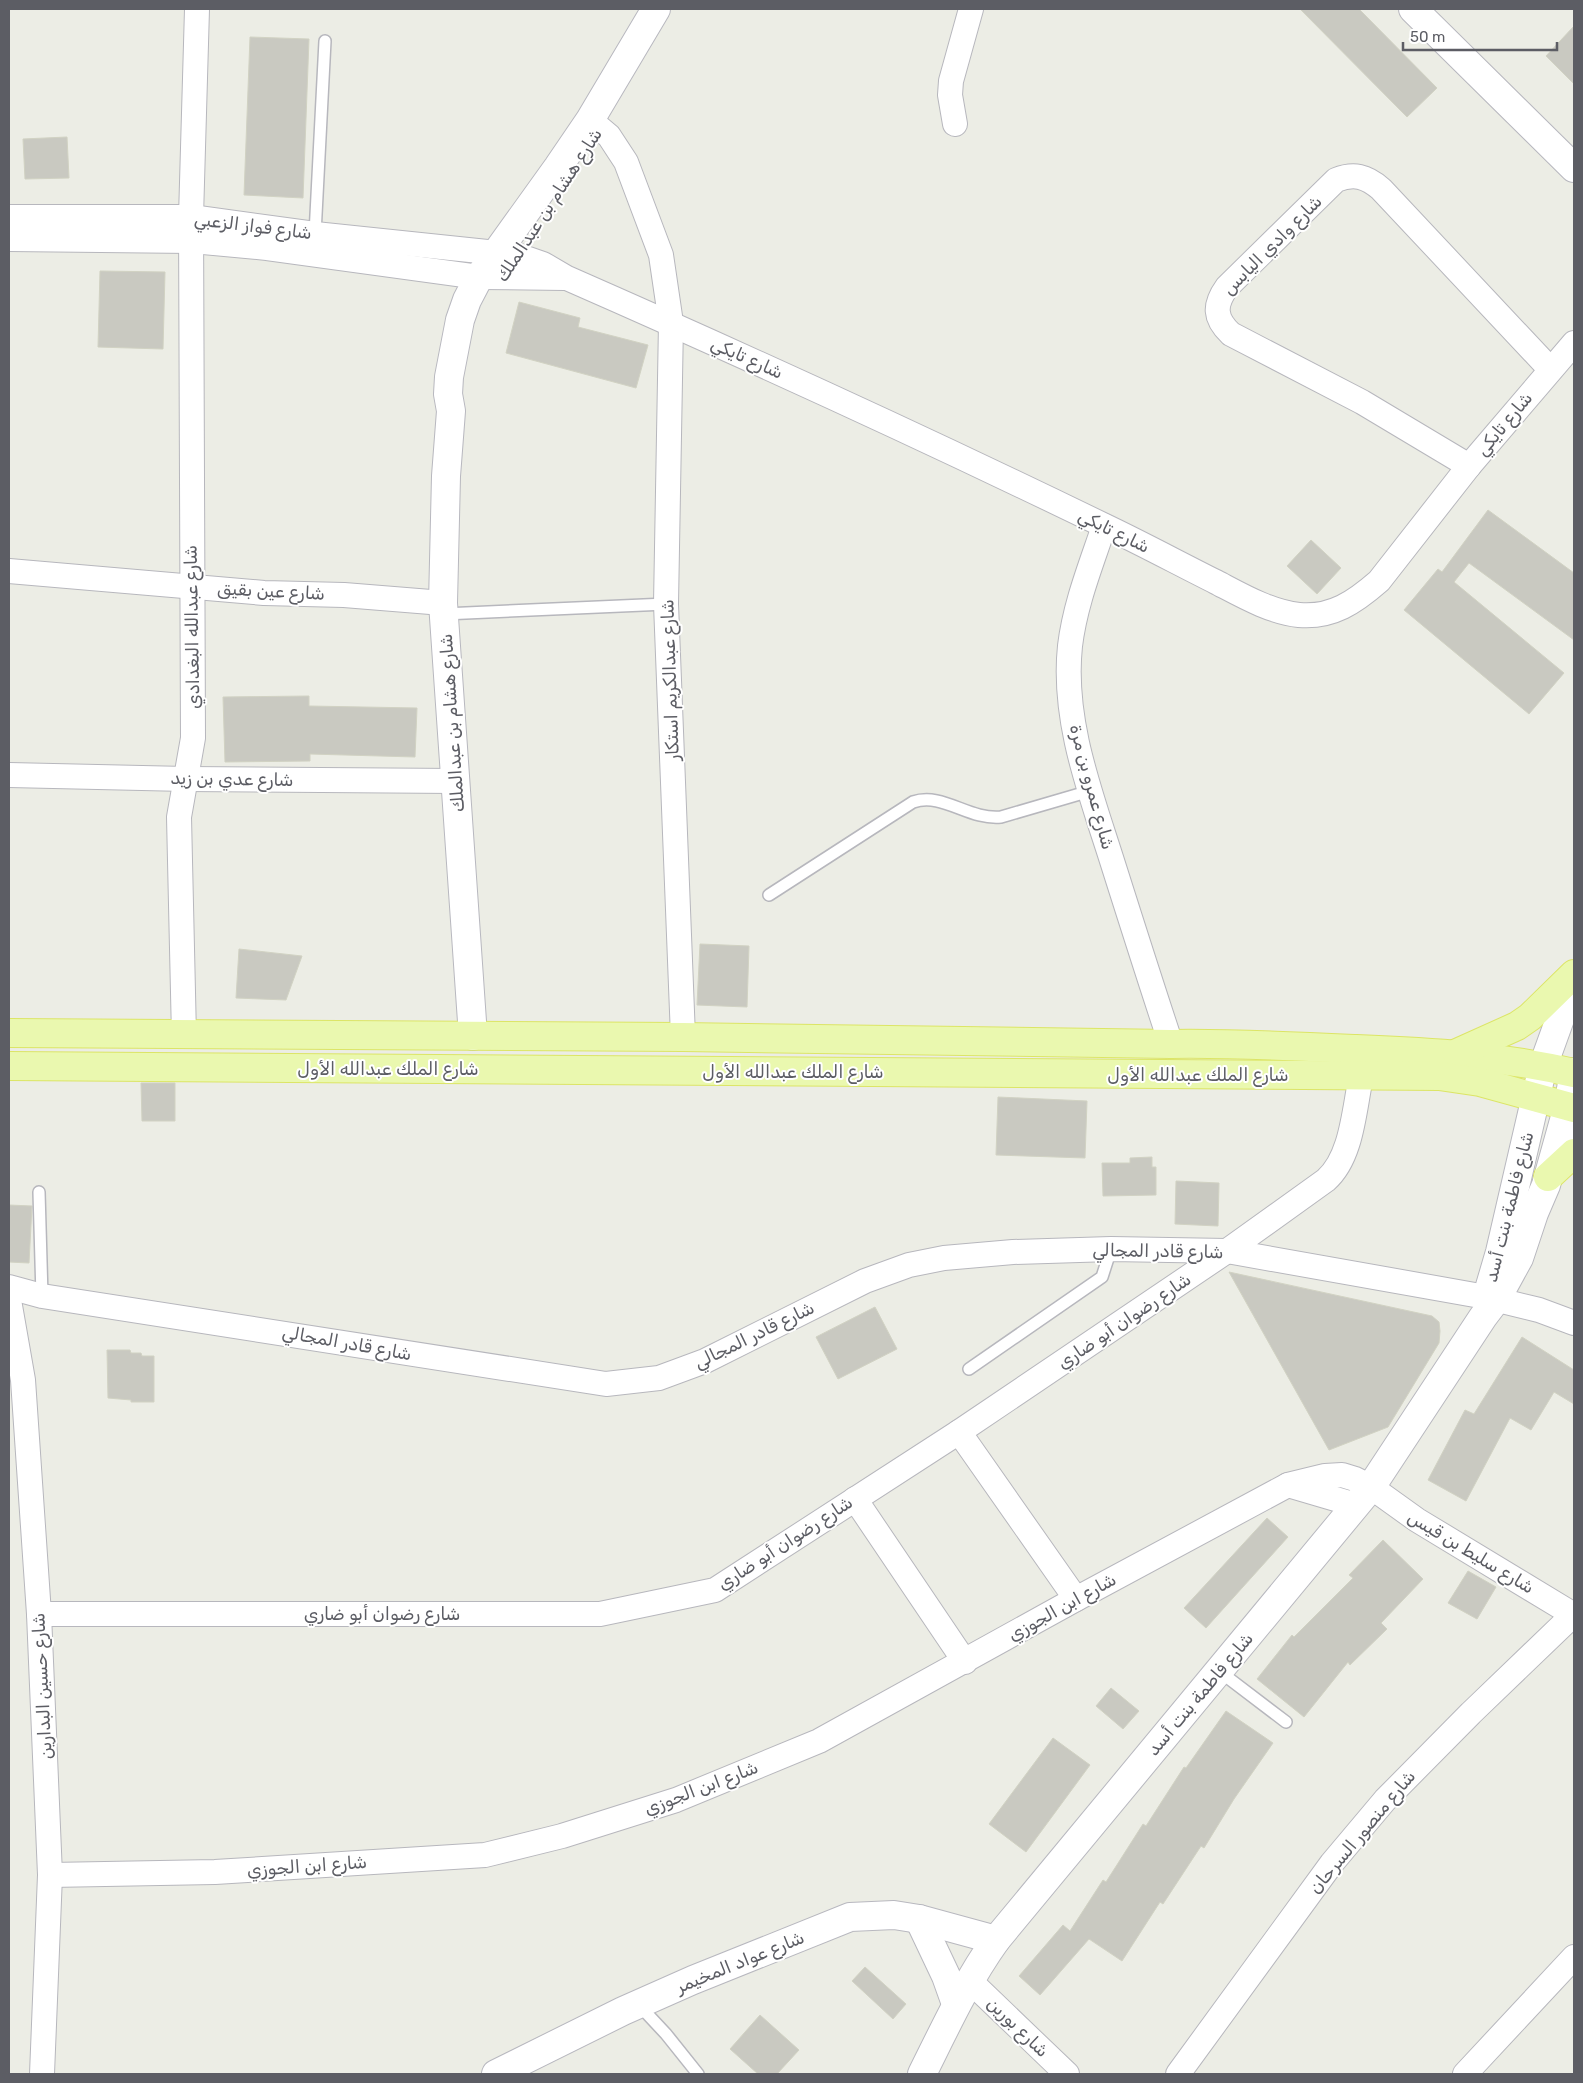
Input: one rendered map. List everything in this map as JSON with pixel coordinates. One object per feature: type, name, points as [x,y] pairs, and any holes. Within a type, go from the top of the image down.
[{"type":"main road","points":[[1457,1053],[1518,1026],[1530,1017],[1574,974]]},
{"type":"main road","name":"شارع الملك عبدالله الأول","points":[[9,1033],[184,1036],[473,1036],[1170,1044],[1231,1043],[1457,1053],[1543,1066],[1574,1073]]},
{"type":"main road","name":"شارع الملك عبدالله الأول","points":[[9,1066],[1361,1077],[1439,1076],[1480,1082],[1571,1107]]},
{"type":"main road","points":[[1548,1177],[1574,1153]]},
{"type":"street","name":"شارع عبدالله البغدادي","points":[[184,1036],[179,817],[193,738],[191,217],[197,9]]},
{"type":"street","name":"شارع هشام بن عبدالملك","points":[[595,124],[656,9]]},
{"type":"street","name":"شارع هشام بن عبدالملك","points":[[473,1036],[444,608],[446,476],[451,411],[448,394],[449,377],[460,320],[468,300],[498,266],[558,167],[595,124],[670,9]]},
{"type":"street","points":[[955,124],[950,95],[951,81],[971,9]]},
{"type":"street","points":[[1413,9],[1574,168]]},
{"type":"street","name":"شارع عبدالكريم استكار","points":[[595,124],[617,146],[626,162],[661,256],[671,323],[666,604],[683,1038]]},
{"type":"street","name":"شارع وادي اليابس","points":[[1469,466],[1362,402],[1231,334],[1223,327],[1218,318],[1217,308],[1220,297],[1227,287],[1336,180],[1348,176],[1358,176],[1371,180],[1381,189],[1550,369]]},
{"type":"street","name":"شارع فواز الزعبي","points":[[9,217],[191,217],[316,234],[498,266]]},
{"type":"street","name":"شارع فواز الزعبي","points":[[9,239],[192,241],[498,266]]},
{"type":"street","name":"شارع تايكي","points":[[498,266],[567,278],[671,323],[866,412],[1104,526],[1259,603],[1297,615],[1319,615],[1337,610],[1362,595],[1379,581],[1469,466],[1574,343]]},
{"type":"street","name":"شارع عمرو بن مرة","points":[[1104,526],[1074,617],[1069,677],[1072,710],[1077,744],[1090,791],[1170,1044]]},
{"type":"street","name":"شارع عين بقيق","points":[[9,571],[264,593],[344,595],[444,608]]},
{"type":"street","name":"شارع عدي بن زيد","points":[[9,775],[186,779],[456,781]]},
{"type":"street","name":"شارع فاطمة بنت أسد","points":[[1489,1305],[1543,1066],[1574,980]]},
{"type":"street","name":"شارع فاطمة بنت أسد","points":[[922,2074],[956,2004],[996,1940],[1364,1496],[1489,1305],[1518,1258],[1548,1177],[1571,1107],[1574,1073]]},
{"type":"street","name":"شارع رضوان أبو ضاري","points":[[39,1614],[600,1614],[715,1590],[854,1498],[959,1432],[1227,1251],[1334,1173],[1345,1151],[1361,1077]]},
{"type":"street","name":"شارع قادر المجالي","points":[[9,1287],[42,1296],[606,1384],[659,1378],[706,1361],[865,1280],[909,1265],[944,1258],[1013,1252],[1112,1249],[1227,1251],[1489,1305],[1539,1310],[1574,1323]]},
{"type":"street","name":"شارع حسين البدارين","points":[[9,1300],[39,1614],[50,1875],[42,2074]]},
{"type":"street","points":[[959,1432],[1076,1599]]},
{"type":"street","name":"شارع ابن الجوزي","points":[[50,1875],[215,1872],[485,1855],[562,1836],[676,1800],[819,1741],[1288,1484],[1364,1496]]},
{"type":"street","name":"شارع سليط بن قيس","points":[[1364,1496],[1417,1520],[1574,1614]]},
{"type":"street","points":[[854,1498],[965,1662]]},
{"type":"street","name":"شارع منصور السرحان","points":[[1178,2074],[1332,1862],[1385,1800],[1471,1713],[1574,1614]]},
{"type":"street","name":"شارع عواد المخيمر","points":[[496,2074],[638,2004],[850,1917],[894,1914],[996,1940]]},
{"type":"street","points":[[919,1919],[946,1976],[956,2004]]},
{"type":"street","points":[[1465,2074],[1574,1957]]},
{"type":"street","name":"شارع بورين","points":[[970,1980],[1067,2074]]},
{"type":"lane","points":[[316,234],[325,41]]},
{"type":"lane","points":[[444,608],[666,604]]},
{"type":"lane","points":[[770,895],[913,802],[930,798],[988,818],[1090,791]]},
{"type":"lane","points":[[39,1192],[42,1296]]},
{"type":"lane","points":[[968,1369],[1102,1277],[1112,1249]]},
{"type":"lane","points":[[1219,1671],[1286,1722]]},
{"type":"lane","points":[[638,2004],[666,2034],[698,2074]]},
{"type":"building","points":[[1300,9],[1359,9],[1437,88],[1407,117]]},
{"type":"building","points":[[1574,26],[1574,84],[1546,56]]},
{"type":"building","points":[[250,37],[309,39],[303,198],[244,195]]},
{"type":"building","points":[[67,137],[69,178],[25,179],[23,139]]},
{"type":"building","points":[[100,271],[165,272],[163,349],[98,347]]},
{"type":"building","points":[[519,302],[580,318],[578,327],[648,345],[636,388],[506,353]]},
{"type":"building","points":[[1488,510],[1574,573],[1574,640],[1469,563],[1454,582],[1564,673],[1529,714],[1404,610],[1438,569],[1442,572]]},
{"type":"building","points":[[1311,540],[1341,568],[1317,594],[1287,566]]},
{"type":"building","points":[[309,696],[309,706],[417,708],[415,757],[310,754],[310,761],[225,762],[223,697]]},
{"type":"building","points":[[700,944],[749,946],[747,1007],[697,1005]]},
{"type":"building","points":[[239,949],[302,956],[286,1000],[236,998]]},
{"type":"building","points":[[141,1083],[175,1083],[175,1121],[142,1121]]},
{"type":"building","points":[[998,1097],[1087,1101],[1085,1158],[996,1155]]},
{"type":"building","points":[[1152,1157],[1152,1167],[1156,1167],[1156,1195],[1103,1196],[1102,1163],[1130,1163],[1130,1158]]},
{"type":"building","points":[[1176,1181],[1219,1183],[1218,1226],[1175,1224]]},
{"type":"building","points":[[9,1205],[32,1206],[29,1263],[9,1262]]},
{"type":"building","points":[[1229,1272],[1432,1316],[1439,1322],[1439,1343],[1388,1427],[1329,1450]]},
{"type":"building","points":[[875,1307],[897,1349],[838,1379],[816,1337]]},
{"type":"building","points":[[1522,1337],[1574,1370],[1574,1404],[1554,1392],[1531,1430],[1510,1418],[1466,1501],[1428,1480],[1465,1410],[1474,1414]]},
{"type":"building","points":[[107,1350],[130,1350],[131,1353],[141,1353],[142,1356],[154,1356],[154,1402],[131,1402],[131,1400],[108,1398]]},
{"type":"building","points":[[1267,1518],[1288,1537],[1206,1628],[1184,1608]]},
{"type":"building","points":[[1383,1540],[1423,1579],[1381,1623],[1387,1629],[1350,1665],[1348,1662],[1304,1717],[1257,1679],[1292,1635],[1294,1637],[1353,1578],[1349,1575]]},
{"type":"building","points":[[1468,1571],[1496,1587],[1477,1619],[1448,1603]]},
{"type":"building","points":[[1111,1688],[1139,1711],[1123,1729],[1096,1706]]},
{"type":"building","points":[[1226,1711],[1273,1743],[1234,1799],[1204,1848],[1201,1846],[1163,1904],[1160,1902],[1122,1961],[1089,1939],[1040,1995],[1019,1976],[1063,1925],[1070,1931],[1103,1880],[1106,1882],[1143,1824],[1146,1826],[1184,1767],[1186,1768]]},
{"type":"building","points":[[1053,1738],[1090,1765],[1026,1852],[989,1824]]},
{"type":"building","points":[[865,1967],[906,2004],[893,2019],[852,1981]]},
{"type":"building","points":[[760,2015],[799,2050],[777,2074],[758,2074],[730,2049]]}]
